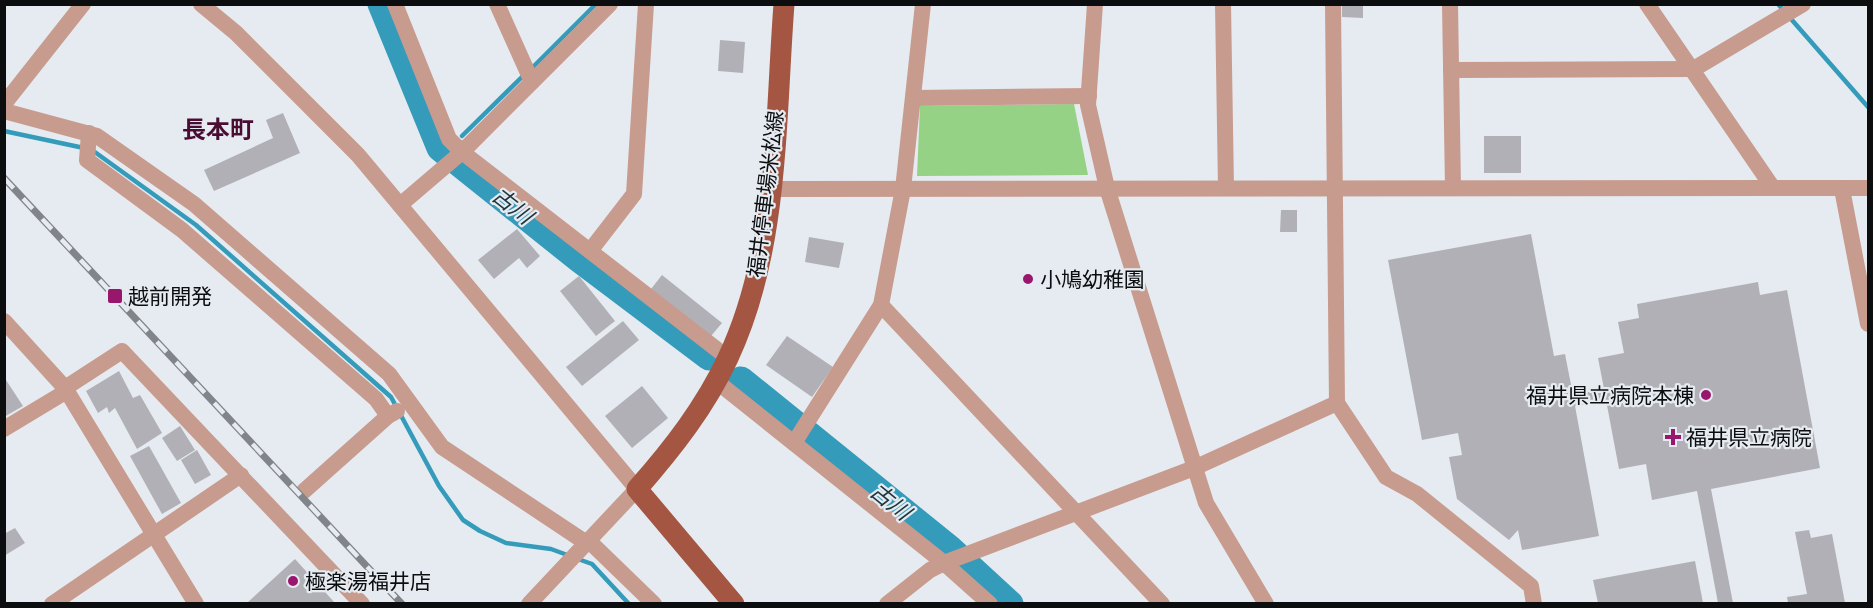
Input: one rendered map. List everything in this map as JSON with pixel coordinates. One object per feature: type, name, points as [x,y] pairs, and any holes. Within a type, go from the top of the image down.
[{"type":"main road","name":"福井停車場米松線","points":[[637,489],[678,441],[716,381],[744,318],[759,267],[770,189],[784,4]]},
{"type":"main road","points":[[637,489],[734,603]]},
{"type":"street","points":[[4,104],[83,4]]},
{"type":"street","points":[[201,4],[236,33],[358,155],[637,489],[589,543],[529,603]]},
{"type":"street","points":[[395,4],[449,139],[462,152],[728,358]]},
{"type":"street","points":[[497,4],[532,82]]},
{"type":"street","points":[[400,206],[462,152],[610,4]]},
{"type":"street","points":[[590,251],[634,194],[646,4]]},
{"type":"street","points":[[794,443],[881,305],[903,189],[922,4]]},
{"type":"street","points":[[1095,4],[1089,96],[1097,152],[1107,188],[1206,503],[1266,603]]},
{"type":"street","points":[[1223,4],[1226,188]]},
{"type":"street","points":[[1333,4],[1337,403],[1386,477],[1417,494],[1531,586],[1534,603]]},
{"type":"street","points":[[1450,4],[1453,188]]},
{"type":"street","points":[[1647,4],[1773,188]]},
{"type":"street","points":[[1451,70],[1691,70],[1792,7]]},
{"type":"street","points":[[913,98],[1089,96]]},
{"type":"street","points":[[4,111],[97,136],[194,204],[389,374],[442,447],[589,543],[654,603]]},
{"type":"street","points":[[89,134],[87,160],[182,230],[376,399],[388,416]]},
{"type":"street","points":[[770,189],[1869,188]]},
{"type":"street","points":[[1842,189],[1869,324]]},
{"type":"street","points":[[881,305],[1162,603]]},
{"type":"street","points":[[4,321],[66,389],[196,603]]},
{"type":"street","points":[[4,429],[122,351],[362,603]]},
{"type":"street","points":[[716,381],[944,563],[990,603]]},
{"type":"street","points":[[887,603],[930,570],[944,563],[1194,468],[1337,403]]},
{"type":"street","points":[[304,491],[388,416],[410,404]]},
{"type":"street","points":[[52,603],[242,475]]},
{"type":"green space","points":[[1074,104],[1088,175],[917,176],[920,106]]},
{"type":"building","points":[[1342,4],[1363,4],[1363,18],[1342,17]]},
{"type":"building","points":[[720,40],[745,42],[743,73],[718,71]]},
{"type":"building","points":[[283,113],[300,153],[214,191],[204,170],[273,138],[266,120]]},
{"type":"building","points":[[1484,136],[1521,136],[1521,173],[1484,173]]},
{"type":"building","points":[[1281,210],[1297,210],[1297,232],[1280,232]]},
{"type":"building","points":[[517,229],[540,256],[527,268],[519,258],[494,279],[478,260]]},
{"type":"building","points":[[1531,234],[1554,356],[1565,354],[1573,395],[1604,389],[1598,358],[1624,353],[1618,322],[1639,318],[1637,304],[1758,282],[1760,295],[1787,290],[1820,468],[1711,489],[1733,603],[1718,603],[1697,491],[1652,500],[1646,464],[1619,469],[1606,400],[1575,406],[1599,536],[1522,550],[1518,530],[1509,540],[1457,499],[1449,457],[1462,455],[1458,433],[1422,440],[1388,260]]},
{"type":"building","points":[[809,237],[844,243],[839,268],[805,262]]},
{"type":"building","points":[[662,275],[722,323],[711,336],[651,289]]},
{"type":"building","points":[[579,276],[615,321],[596,336],[560,291]]},
{"type":"building","points":[[623,321],[639,340],[582,386],[566,367]]},
{"type":"building","points":[[787,336],[833,367],[812,397],[766,365]]},
{"type":"building","points":[[119,371],[133,398],[140,395],[162,433],[137,449],[115,408],[109,413],[107,407],[98,413],[86,391]]},
{"type":"building","points":[[4,377],[23,406],[4,417]]},
{"type":"building","points":[[642,386],[668,418],[632,448],[605,416]]},
{"type":"building","points":[[180,426],[195,450],[177,461],[162,438]]},
{"type":"building","points":[[149,446],[181,503],[162,514],[130,456]]},
{"type":"building","points":[[197,450],[211,475],[195,484],[181,460]]},
{"type":"building","points":[[15,528],[25,543],[4,556],[4,534]]},
{"type":"building","points":[[1809,530],[1811,538],[1832,534],[1845,603],[1788,603],[1787,597],[1807,594],[1795,532]]},
{"type":"building","name":"極楽湯福井店","points":[[295,559],[335,603],[247,603]]},
{"type":"building","points":[[1695,561],[1703,603],[1598,603],[1593,580]]},
{"type":"waterway","name":"古川","points":[[381,4],[440,148],[579,259],[709,357]]},
{"type":"waterway","points":[[531,69],[596,4]]},
{"type":"waterway","points":[[1778,4],[1868,107]]},
{"type":"waterway","points":[[462,136],[525,74]]},
{"type":"waterway","points":[[4,131],[84,148]]},
{"type":"waterway","points":[[92,150],[196,225],[391,397],[439,486],[463,520],[506,543],[551,549],[570,556]]},
{"type":"waterway","name":"古川","points":[[741,380],[949,548],[1010,604]]},
{"type":"waterway","points":[[578,559],[592,564],[629,604]]},
{"type":"railway","points":[[4,178],[402,604]]},
{"type":"place","name":"小鳩幼稚園","points":[[1028,279]]},
{"type":"place","name":"越前開発","points":[[115,296]]},
{"type":"place","name":"福井県立病院本棟","points":[[1706,395]]},
{"type":"place","name":"福井県立病院","points":[[1673,437]]},
{"type":"place","name":"極楽湯福井店","points":[[293,581]]},
{"type":"district","name":"長本町","points":[[218,128]]}]
